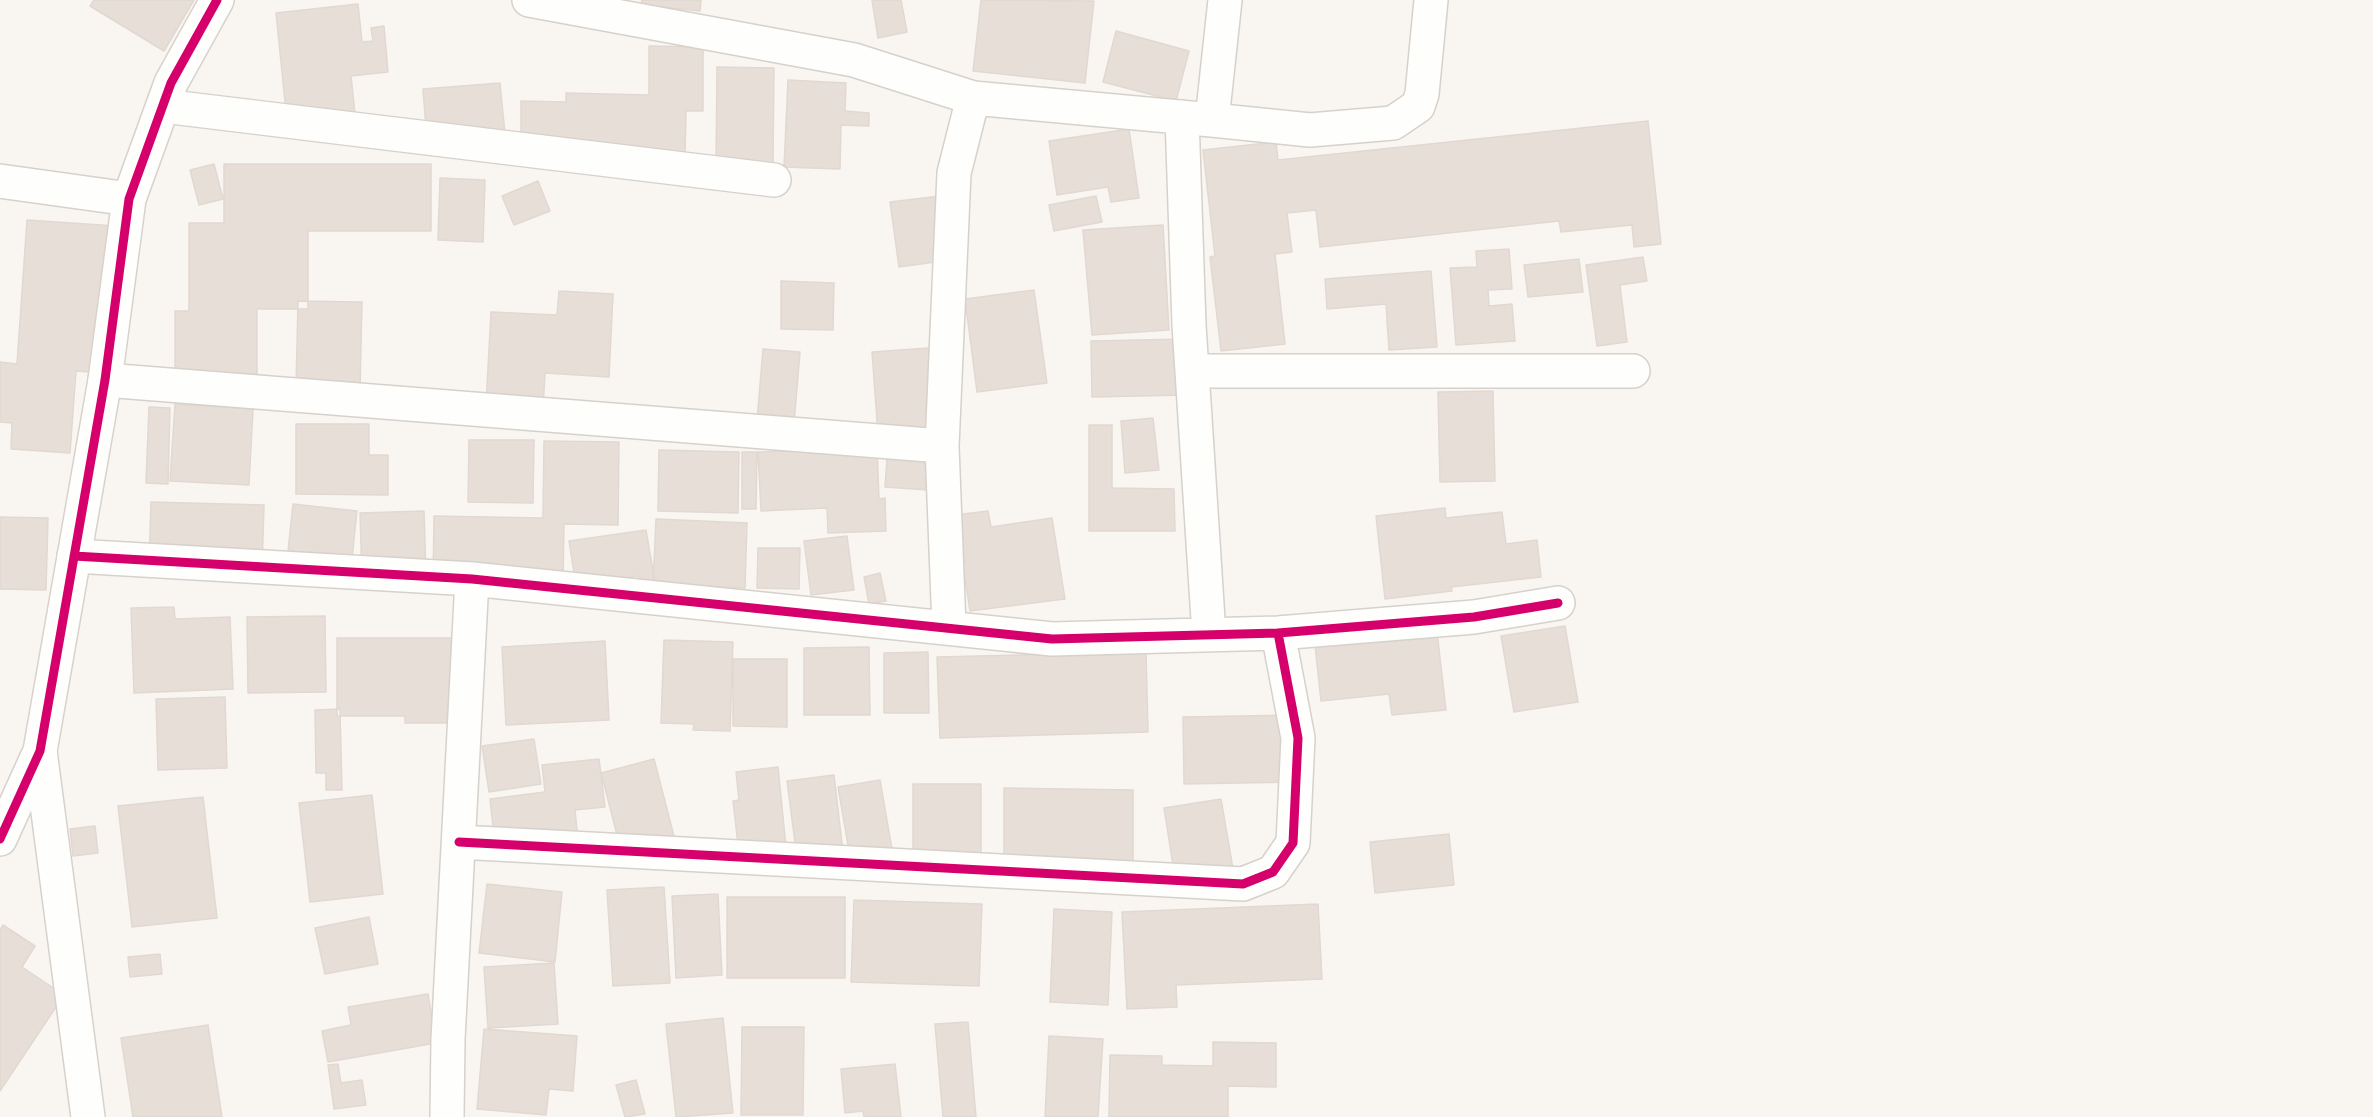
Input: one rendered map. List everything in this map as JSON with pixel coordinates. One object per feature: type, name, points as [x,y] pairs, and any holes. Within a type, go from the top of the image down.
[{"type":"street","points":[[0,839],[40,751],[105,380],[129,199],[171,83],[217,0]]},
{"type":"street","points":[[529,0],[855,60],[974,98],[1310,130],[1393,123],[1418,106],[1422,94],[1431,0]]},
{"type":"street","points":[[1209,635],[1192,371],[1197,119],[1225,0]]},
{"type":"street","points":[[949,627],[942,446],[954,173],[974,98]]},
{"type":"street","points":[[163,106],[774,180]]},
{"type":"street","points":[[0,181],[129,199]]},
{"type":"street","points":[[1192,371],[1633,371]]},
{"type":"street","points":[[105,380],[942,446]]},
{"type":"street","points":[[74,556],[472,579],[1052,639],[1278,633],[1474,617],[1558,603]]},
{"type":"street","points":[[447,1117],[446,1089],[472,579]]},
{"type":"street","points":[[459,842],[1243,884],[1273,872],[1293,843],[1298,738],[1278,633]]},
{"type":"street","points":[[40,751],[88,1117]]},
{"type":"building","points":[[94,0],[194,0],[164,51],[90,6]]},
{"type":"building","points":[[642,0],[701,0],[700,11],[641,5]]},
{"type":"building","points":[[872,0],[901,0],[907,32],[878,38]]},
{"type":"building","points":[[981,0],[1094,1],[1085,83],[973,71]]},
{"type":"building","points":[[358,4],[362,42],[373,41],[371,28],[384,26],[388,72],[351,76],[355,114],[287,121],[276,13]]},
{"type":"building","points":[[1116,31],[1189,51],[1176,101],[1103,82]]},
{"type":"building","points":[[649,46],[703,47],[703,111],[686,111],[685,155],[521,152],[521,101],[566,102],[566,93],[649,95]]},
{"type":"building","points":[[717,67],[774,68],[773,164],[716,163]]},
{"type":"building","points":[[788,80],[846,83],[845,111],[869,113],[869,126],[841,125],[840,169],[784,167]]},
{"type":"building","points":[[500,83],[505,134],[427,141],[423,89]]},
{"type":"building","points":[[1648,121],[1661,244],[1634,247],[1632,225],[1561,232],[1559,221],[1320,247],[1316,210],[1287,213],[1292,252],[1275,254],[1285,344],[1221,351],[1210,257],[1215,256],[1203,150],[1276,142],[1278,160]]},
{"type":"building","points":[[1129,129],[1139,198],[1111,202],[1108,187],[1057,195],[1049,141]]},
{"type":"building","points":[[214,164],[223,199],[199,205],[190,170]]},
{"type":"building","points":[[224,164],[431,164],[431,231],[308,231],[308,309],[257,309],[257,383],[175,383],[175,311],[189,311],[189,223],[224,223]]},
{"type":"building","points":[[440,178],[485,180],[483,242],[438,240]]},
{"type":"building","points":[[538,181],[550,211],[514,225],[502,196]]},
{"type":"building","points":[[949,195],[957,259],[899,267],[890,202]]},
{"type":"building","points":[[1096,196],[1102,222],[1054,231],[1049,205]]},
{"type":"building","points":[[27,220],[116,226],[105,373],[76,371],[70,453],[11,449],[12,423],[0,422],[0,362],[17,364]]},
{"type":"building","points":[[1163,225],[1169,330],[1092,335],[1083,230]]},
{"type":"building","points":[[1509,249],[1512,289],[1488,290],[1489,306],[1512,304],[1515,341],[1456,345],[1450,268],[1477,267],[1476,251]]},
{"type":"building","points":[[1643,257],[1647,281],[1620,285],[1627,342],[1597,346],[1586,265]]},
{"type":"building","points":[[1579,259],[1583,292],[1528,297],[1524,265]]},
{"type":"building","points":[[1431,271],[1437,347],[1389,350],[1386,304],[1327,309],[1325,279]]},
{"type":"building","points":[[781,281],[834,283],[833,330],[781,329]]},
{"type":"building","points":[[1034,290],[1047,383],[977,392],[965,299]]},
{"type":"building","points":[[559,291],[613,294],[609,377],[545,373],[543,408],[486,405],[491,312],[557,315]]},
{"type":"building","points":[[298,301],[362,302],[360,389],[296,388]]},
{"type":"building","points":[[1185,339],[1186,395],[1092,397],[1091,341]]},
{"type":"building","points":[[942,347],[948,429],[878,434],[872,352]]},
{"type":"building","points":[[763,349],[800,352],[794,424],[757,421]]},
{"type":"building","points":[[1493,391],[1495,481],[1440,482],[1438,392]]},
{"type":"building","points":[[175,404],[253,409],[249,485],[170,481]]},
{"type":"building","points":[[149,407],[170,408],[168,484],[146,483]]},
{"type":"building","points":[[1153,418],[1159,470],[1125,473],[1121,421]]},
{"type":"building","points":[[296,424],[369,424],[369,455],[388,455],[388,495],[296,494]]},
{"type":"building","points":[[1089,425],[1112,425],[1112,488],[1174,489],[1175,531],[1089,531]]},
{"type":"building","points":[[469,440],[534,440],[533,503],[468,502]]},
{"type":"building","points":[[544,441],[619,442],[618,525],[564,524],[563,584],[433,583],[434,516],[543,518]]},
{"type":"building","points":[[877,448],[879,499],[885,498],[886,531],[828,533],[827,508],[761,511],[758,452]]},
{"type":"building","points":[[659,450],[739,452],[738,513],[658,511]]},
{"type":"building","points":[[742,452],[757,452],[756,509],[742,509]]},
{"type":"building","points":[[887,459],[930,462],[928,490],[885,487]]},
{"type":"building","points":[[151,502],[264,505],[262,570],[149,566]]},
{"type":"building","points":[[293,504],[357,511],[350,577],[286,570]]},
{"type":"building","points":[[1445,508],[1446,518],[1502,512],[1506,544],[1537,540],[1541,577],[1451,587],[1452,591],[1385,599],[1376,516]]},
{"type":"building","points":[[424,511],[426,578],[362,579],[360,513]]},
{"type":"building","points":[[988,511],[991,527],[1052,518],[1065,599],[970,611],[955,515]]},
{"type":"building","points":[[0,517],[48,518],[46,590],[0,589]]},
{"type":"building","points":[[656,519],[747,523],[745,588],[653,584]]},
{"type":"building","points":[[646,530],[656,588],[640,590],[638,576],[576,586],[569,541]]},
{"type":"building","points":[[847,536],[854,590],[811,595],[804,541]]},
{"type":"building","points":[[758,548],[800,548],[799,589],[757,588]]},
{"type":"building","points":[[880,573],[886,601],[869,604],[864,577]]},
{"type":"building","points":[[174,607],[175,619],[230,617],[233,689],[134,693],[131,608]]},
{"type":"building","points":[[325,616],[326,692],[248,693],[247,617]]},
{"type":"building","points":[[1565,626],[1578,702],[1514,712],[1501,636]]},
{"type":"building","points":[[1437,632],[1446,710],[1392,715],[1389,694],[1321,701],[1315,645]]},
{"type":"building","points":[[337,638],[456,638],[455,723],[405,723],[405,716],[337,716]]},
{"type":"building","points":[[664,640],[733,642],[730,731],[693,730],[694,724],[661,723]]},
{"type":"building","points":[[605,641],[609,720],[506,725],[502,647]]},
{"type":"building","points":[[869,647],[870,715],[804,715],[804,648]]},
{"type":"building","points":[[928,652],[929,713],[884,713],[884,653]]},
{"type":"building","points":[[1146,652],[1148,732],[940,738],[937,657]]},
{"type":"building","points":[[733,659],[787,659],[787,727],[733,726]]},
{"type":"building","points":[[225,697],[227,768],[158,770],[156,699]]},
{"type":"building","points":[[340,709],[342,790],[326,790],[326,773],[316,773],[315,710]]},
{"type":"building","points":[[1296,715],[1297,782],[1184,784],[1183,717]]},
{"type":"building","points":[[534,739],[541,784],[489,792],[482,746]]},
{"type":"building","points":[[599,759],[605,807],[575,810],[578,840],[496,854],[490,799],[545,792],[542,765]]},
{"type":"building","points":[[654,759],[675,840],[622,854],[601,773]]},
{"type":"building","points":[[778,767],[787,857],[740,862],[733,801],[739,800],[736,772]]},
{"type":"building","points":[[834,775],[844,860],[798,866],[787,781]]},
{"type":"building","points":[[880,780],[894,861],[852,868],[838,787]]},
{"type":"building","points":[[913,784],[981,784],[981,863],[913,863]]},
{"type":"building","points":[[1004,788],[1133,790],[1133,866],[1004,869]]},
{"type":"building","points":[[372,795],[383,894],[310,902],[299,803]]},
{"type":"building","points":[[203,797],[217,918],[132,927],[118,806]]},
{"type":"building","points":[[1221,799],[1233,869],[1175,878],[1164,808]]},
{"type":"building","points":[[95,826],[98,853],[73,856],[70,829]]},
{"type":"building","points":[[1449,834],[1454,885],[1375,893],[1370,842]]},
{"type":"building","points":[[487,884],[562,892],[555,962],[479,953]]},
{"type":"building","points":[[664,887],[670,983],[613,986],[607,890]]},
{"type":"building","points":[[718,894],[722,975],[676,978],[672,896]]},
{"type":"building","points":[[727,897],[845,897],[845,978],[727,978]]},
{"type":"building","points":[[854,900],[982,904],[979,986],[851,982]]},
{"type":"building","points":[[1318,904],[1322,979],[1176,985],[1177,1007],[1127,1009],[1122,912]]},
{"type":"building","points":[[1054,909],[1112,912],[1108,1005],[1050,1002]]},
{"type":"building","points":[[369,917],[378,964],[325,974],[315,928]]},
{"type":"building","points":[[3,925],[35,946],[22,967],[64,995],[0,1091],[0,930]]},
{"type":"building","points":[[160,954],[162,974],[130,977],[128,957]]},
{"type":"building","points":[[554,963],[558,1024],[488,1028],[484,967]]},
{"type":"building","points":[[428,994],[436,1043],[328,1062],[322,1031],[351,1025],[348,1007]]},
{"type":"building","points":[[723,1018],[733,1113],[676,1117],[666,1024]]},
{"type":"building","points":[[968,1022],[976,1117],[943,1117],[935,1024]]},
{"type":"building","points":[[208,1025],[222,1117],[133,1117],[121,1038]]},
{"type":"building","points":[[742,1027],[804,1027],[803,1115],[741,1115]]},
{"type":"building","points":[[484,1029],[577,1036],[573,1091],[549,1089],[546,1115],[477,1109]]},
{"type":"building","points":[[1049,1036],[1103,1039],[1098,1117],[1045,1117]]},
{"type":"building","points":[[1213,1042],[1276,1043],[1276,1087],[1228,1086],[1228,1117],[1109,1117],[1110,1055],[1162,1056],[1162,1065],[1213,1066]]},
{"type":"building","points":[[338,1064],[341,1083],[362,1080],[366,1105],[334,1109],[328,1065]]},
{"type":"building","points":[[895,1064],[901,1117],[864,1117],[863,1111],[845,1113],[841,1069]]},
{"type":"building","points":[[636,1080],[645,1114],[625,1117],[616,1085]]},
{"type":"cycle path","points":[[0,839],[40,751],[105,380],[129,199],[171,83],[217,0]]},
{"type":"cycle path","points":[[74,556],[472,579],[1052,639],[1278,633],[1474,617],[1558,603]]},
{"type":"cycle path","points":[[459,842],[1243,884],[1273,872],[1293,843],[1298,738],[1278,633]]}]
